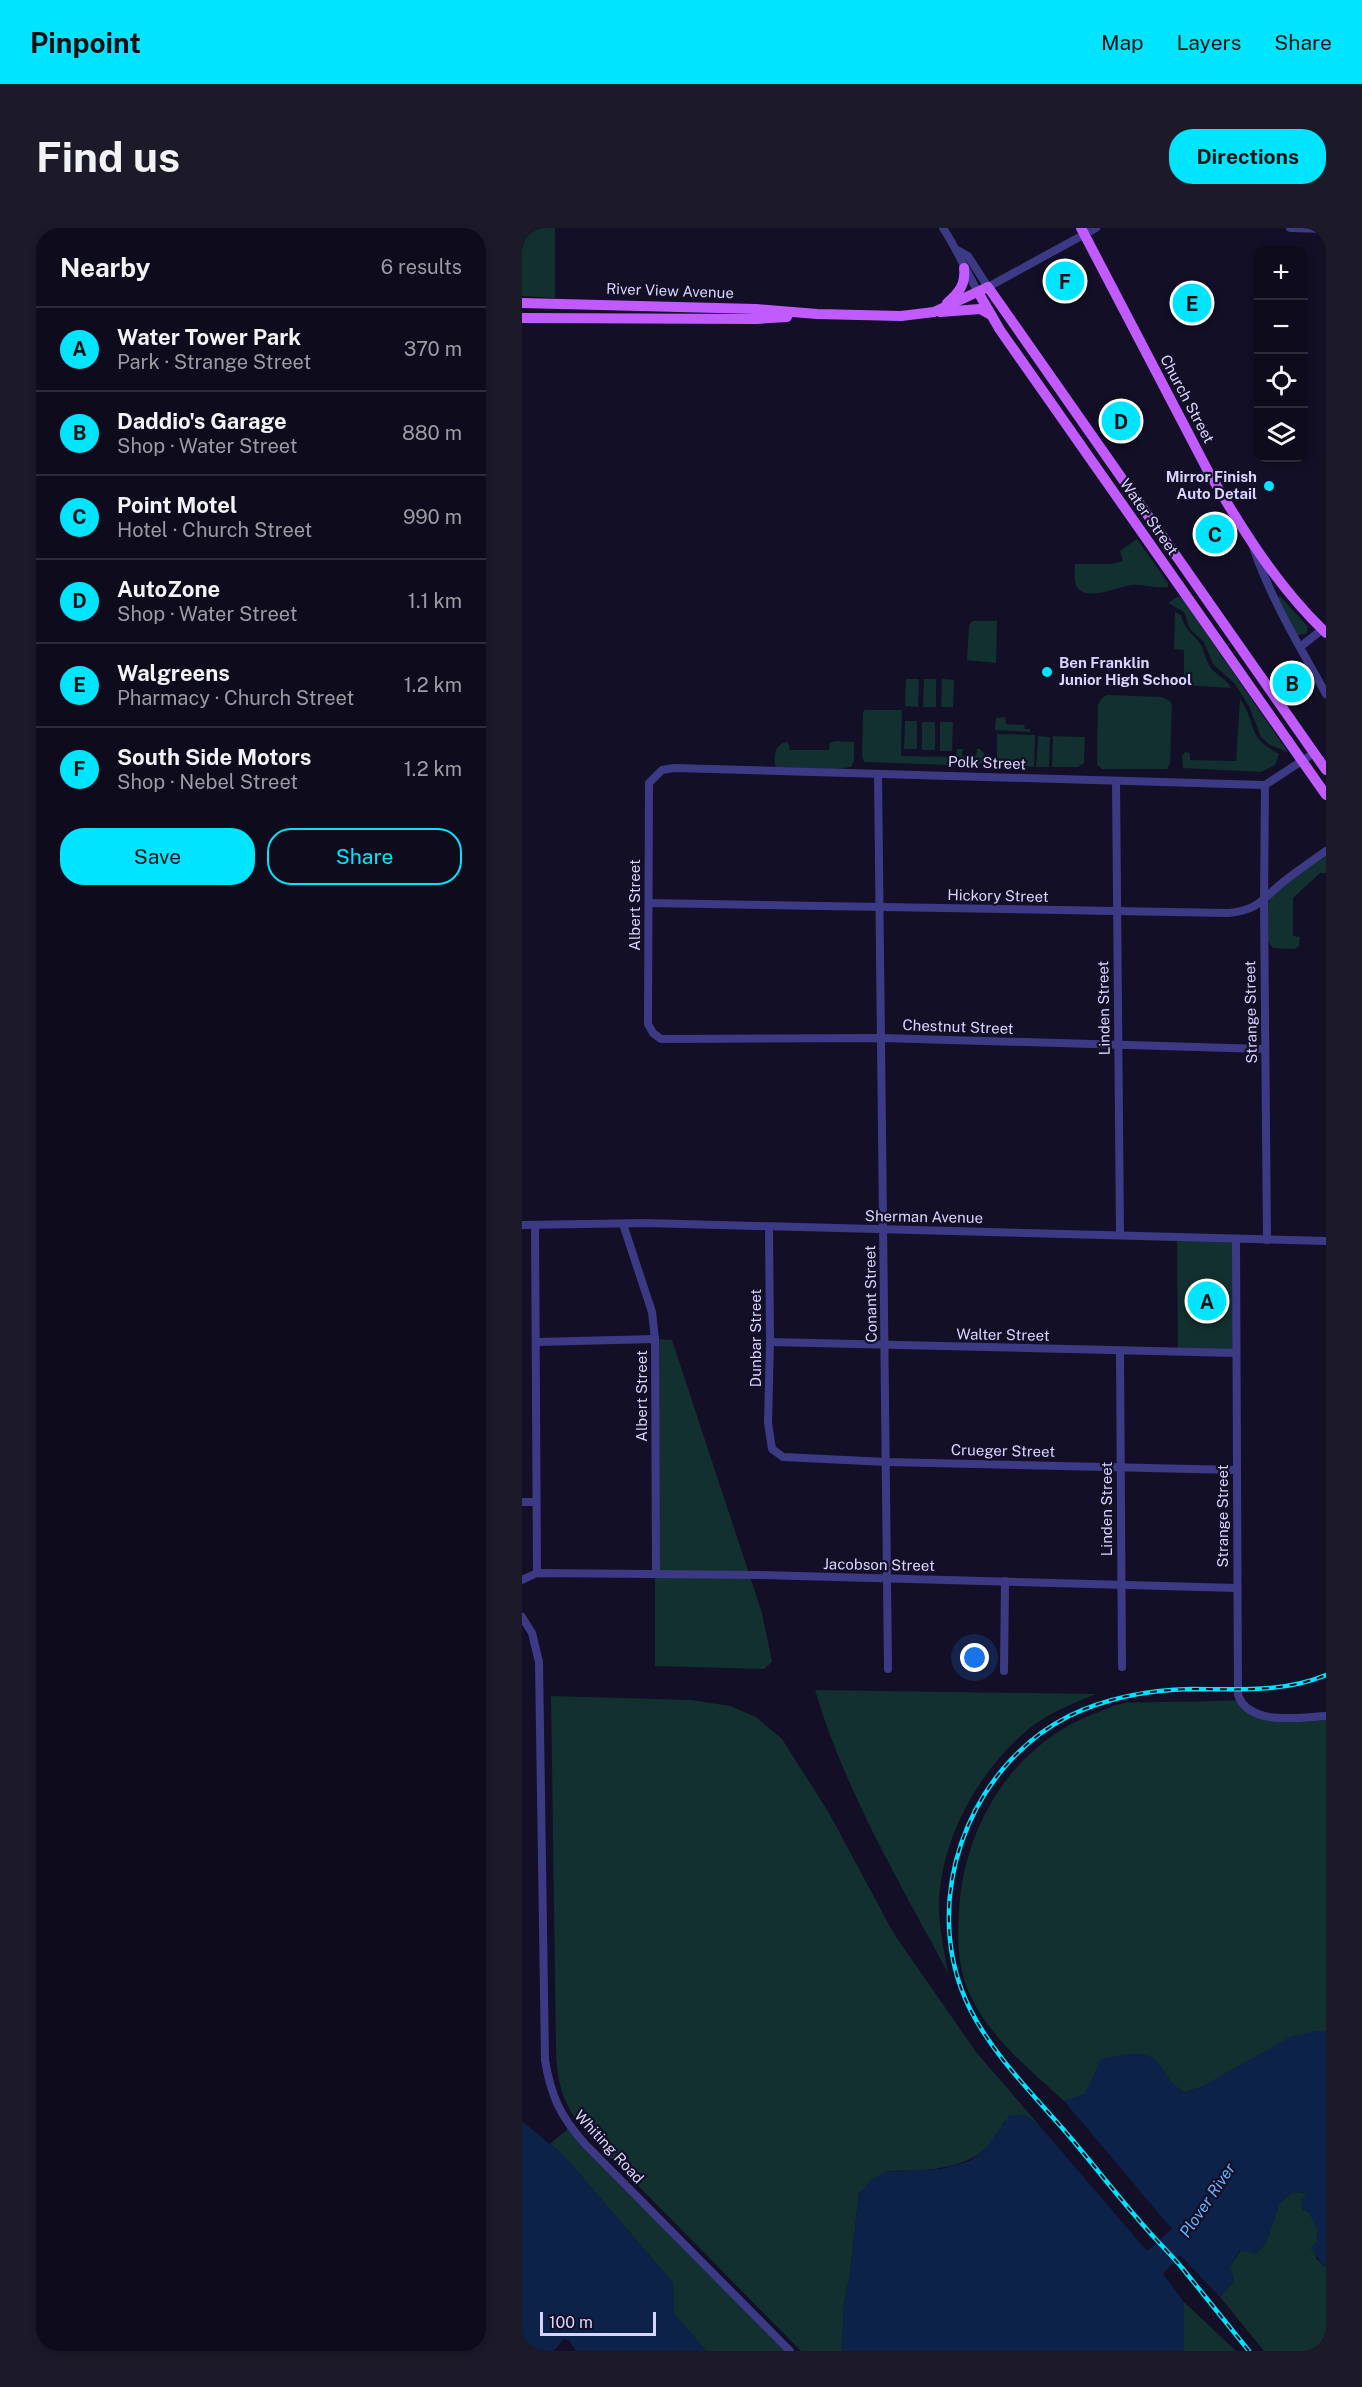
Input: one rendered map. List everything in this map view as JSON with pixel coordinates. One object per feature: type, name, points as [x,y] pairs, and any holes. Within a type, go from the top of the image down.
[{"type":"main road","name":"Church Street","points":[[1082,231],[1205,465],[1253,545]]},
{"type":"main road","points":[[934,312],[960,290],[965,278],[964,268]]},
{"type":"main road","name":"River View Avenue","points":[[522,303],[756,309],[817,314],[901,316],[934,312],[983,290]]},
{"type":"main road","name":"Water Street","points":[[983,290],[990,314],[1326,795]]},
{"type":"main road","name":"Water Street","points":[[983,290],[1326,770]]},
{"type":"main road","points":[[934,312],[980,309],[990,314]]},
{"type":"main road","name":"River View Avenue","points":[[522,318],[756,319],[817,314]]},
{"type":"main road","points":[[1253,545],[1304,610],[1324,631]]},
{"type":"street","name":"Water Street","points":[[943,228],[959,251],[964,268],[983,290]]},
{"type":"street","points":[[983,290],[1082,231],[1096,228]]},
{"type":"street","points":[[1290,228],[1325,229]]},
{"type":"street","name":"Water Street","points":[[959,251],[968,256],[983,290]]},
{"type":"street","name":"Church Street","points":[[1253,545],[1263,575],[1326,694]]},
{"type":"street","points":[[1300,647],[1324,631]]},
{"type":"street","points":[[1265,785],[1314,753]]},
{"type":"street","name":"Polk Street","points":[[652,777],[662,770],[674,768],[1265,785]]},
{"type":"street","name":"Conant Street","points":[[878,774],[888,1669]]},
{"type":"street","name":"Albert Street","points":[[652,777],[649,783],[648,1024],[653,1033]]},
{"type":"street","name":"Linden Street","points":[[1116,781],[1120,1235]]},
{"type":"street","name":"Strange Street","points":[[1265,785],[1267,1240]]},
{"type":"street","name":"Hickory Street","points":[[649,903],[1116,913],[1245,912],[1264,901],[1286,879],[1326,851]]},
{"type":"street","name":"Chestnut Street","points":[[653,1033],[661,1039],[881,1038],[1265,1049]]},
{"type":"street","name":"Albert Street","points":[[623,1224],[652,1312],[655,1339],[656,1574]]},
{"type":"street","name":"Sherman Avenue","points":[[522,1225],[623,1224],[1326,1241]]},
{"type":"street","points":[[535,1225],[537,1573]]},
{"type":"street","name":"Dunbar Street","points":[[769,1227],[768,1423],[772,1449]]},
{"type":"street","name":"Strange Street","points":[[1236,1239],[1237,1690],[1243,1704],[1252,1711],[1265,1716],[1326,1716]]},
{"type":"street","points":[[536,1342],[655,1339]]},
{"type":"street","name":"Walter Street","points":[[770,1342],[1236,1353]]},
{"type":"street","name":"Linden Street","points":[[1120,1351],[1122,1667]]},
{"type":"street","name":"Crueger Street","points":[[772,1449],[783,1457],[794,1459],[1236,1470]]},
{"type":"street","points":[[522,1502],[537,1502]]},
{"type":"street","name":"Jacobson Street","points":[[522,1580],[537,1573],[656,1574],[1237,1588]]},
{"type":"street","points":[[1004,1671],[1005,1581]]},
{"type":"street","name":"Whiting Road","points":[[522,1617],[532,1633],[539,1662],[545,2060],[551,2092],[561,2115],[585,2144],[790,2351]]},
{"type":"green space","points":[[522,228],[555,228],[555,298],[522,296]]},
{"type":"green space","points":[[1137,539],[1168,583],[1168,587],[1131,585],[1088,593],[1077,587],[1075,564],[1111,564],[1123,561],[1120,551]]},
{"type":"green space","points":[[1280,596],[1308,627],[1306,634],[1297,635],[1278,597]]},
{"type":"green space","points":[[1181,597],[1288,752],[1270,745],[1261,737],[1249,706],[1235,684],[1213,664],[1204,642],[1190,629],[1184,612],[1168,603]]},
{"type":"green space","points":[[1175,612],[1181,615],[1186,627],[1203,648],[1211,668],[1231,688],[1184,685],[1184,650],[1174,649]]},
{"type":"green space","points":[[973,621],[997,621],[996,663],[967,660],[969,625]]},
{"type":"green space","points":[[906,679],[919,679],[918,707],[905,706]]},
{"type":"green space","points":[[924,679],[936,679],[936,707],[923,707]]},
{"type":"green space","points":[[942,679],[954,680],[953,707],[941,707]]},
{"type":"green space","points":[[1107,695],[1162,697],[1170,701],[1172,706],[1170,763],[1167,769],[1102,769],[1097,765],[1098,705]]},
{"type":"green space","points":[[1240,699],[1256,736],[1268,748],[1279,754],[1275,765],[1261,772],[1183,768],[1182,756],[1185,752],[1190,753],[1190,760],[1236,761]]},
{"type":"green space","points":[[865,710],[902,710],[901,756],[956,757],[957,749],[963,749],[962,756],[976,756],[977,749],[980,749],[984,753],[983,762],[977,766],[864,762],[862,756],[863,713]]},
{"type":"green space","points":[[1005,717],[1006,724],[1024,725],[1025,729],[1030,729],[1030,732],[995,730],[996,718]]},
{"type":"green space","points":[[905,721],[917,721],[917,749],[904,749]]},
{"type":"green space","points":[[922,722],[935,722],[935,750],[922,750]]},
{"type":"green space","points":[[940,722],[953,722],[952,751],[940,751]]},
{"type":"green space","points":[[997,734],[1035,735],[1034,767],[1000,764],[997,758]]},
{"type":"green space","points":[[1038,736],[1050,737],[1049,767],[1036,767]]},
{"type":"green space","points":[[1053,736],[1085,737],[1084,763],[1078,767],[1052,767]]},
{"type":"green space","points":[[788,742],[790,750],[829,750],[830,743],[854,742],[854,761],[851,767],[836,769],[776,767],[775,765],[776,750],[780,744]]},
{"type":"green space","points":[[1326,856],[1326,873],[1320,873],[1293,898],[1293,936],[1300,937],[1299,946],[1295,949],[1273,948],[1267,940],[1268,903],[1285,884]]},
{"type":"green space","points":[[1177,1236],[1236,1239],[1236,1353],[1178,1352]]},
{"type":"green space","points":[[655,1339],[672,1340],[762,1613],[772,1662],[764,1669],[655,1666]]},
{"type":"green space","points":[[815,1690],[1096,1694],[1055,1712],[1031,1727],[995,1763],[966,1807],[955,1830],[941,1880],[940,1922],[948,1973],[857,1800],[827,1727]]},
{"type":"green space","points":[[551,1696],[691,1700],[730,1706],[756,1717],[782,1739],[829,1813],[894,1934],[976,2052],[1039,2125],[1025,2115],[1004,2122],[987,2147],[966,2161],[941,2168],[887,2172],[859,2193],[850,2274],[844,2304],[842,2351],[801,2351],[589,2136],[568,2106],[560,2086],[556,2049]]},
{"type":"green space","points":[[1240,1700],[1257,1714],[1326,1716],[1326,2031],[1317,2031],[1199,2088],[1184,2092],[1172,2084],[1155,2060],[1085,2094],[1064,2101],[1022,2063],[997,2036],[975,2005],[964,1979],[959,1950],[959,1911],[963,1879],[971,1848],[983,1819],[998,1791],[1017,1767],[1040,1745],[1066,1727],[1096,1713],[1115,1705],[1130,1703]]},
{"type":"green space","points":[[570,2127],[790,2351],[706,2351],[674,2314],[673,2283],[563,2155],[550,2144]]},
{"type":"green space","points":[[1292,2192],[1307,2193],[1302,2209],[1309,2212],[1318,2230],[1316,2258],[1326,2268],[1326,2351],[1264,2351],[1220,2297],[1234,2281],[1230,2267],[1241,2250],[1266,2243],[1279,2204]]},
{"type":"green space","points":[[1184,2302],[1236,2351],[1184,2351]]},
{"type":"water","name":"Plover River","points":[[1326,2031],[1326,2268],[1310,2248],[1317,2242],[1318,2230],[1308,2211],[1302,2209],[1301,2200],[1307,2194],[1292,2192],[1279,2204],[1266,2243],[1256,2254],[1240,2250],[1230,2267],[1234,2281],[1220,2297],[1180,2255],[1163,2274],[1184,2302],[1184,2351],[842,2351],[844,2304],[850,2274],[859,2194],[872,2179],[885,2172],[940,2169],[970,2161],[985,2149],[1010,2115],[1025,2115],[1039,2125],[1147,2251],[1172,2229],[1064,2101],[1085,2094],[1101,2059],[1130,2054],[1151,2057],[1160,2065],[1174,2085],[1184,2092],[1199,2088],[1292,2036]]},
{"type":"water","points":[[522,2121],[563,2155],[673,2283],[674,2314],[706,2351],[576,2351],[569,2340],[564,2339],[554,2351],[522,2351]]},
{"type":"railway","points":[[1249,2351],[1183,2269],[1016,2076],[980,2027],[970,2009],[955,1969],[949,1927],[951,1884],[961,1843],[979,1804],[1003,1769],[1033,1739],[1069,1716],[1113,1699],[1144,1693],[1191,1689],[1276,1687],[1293,1685],[1326,1675]]},
{"type":"place","name":"South Side Motors","points":[[1065,281]]},
{"type":"place","name":"Walgreens","points":[[1192,303]]},
{"type":"place","name":"AutoZone","points":[[1121,421]]},
{"type":"place","name":"Mirror Finish Auto Detail","points":[[1269,486]]},
{"type":"place","name":"Point Motel","points":[[1215,534]]},
{"type":"place","name":"Ben Franklin Junior High School","points":[[1047,672]]},
{"type":"place","name":"Daddio's Garage","points":[[1292,683]]},
{"type":"place","name":"Water Tower Park","points":[[1207,1301]]}]
